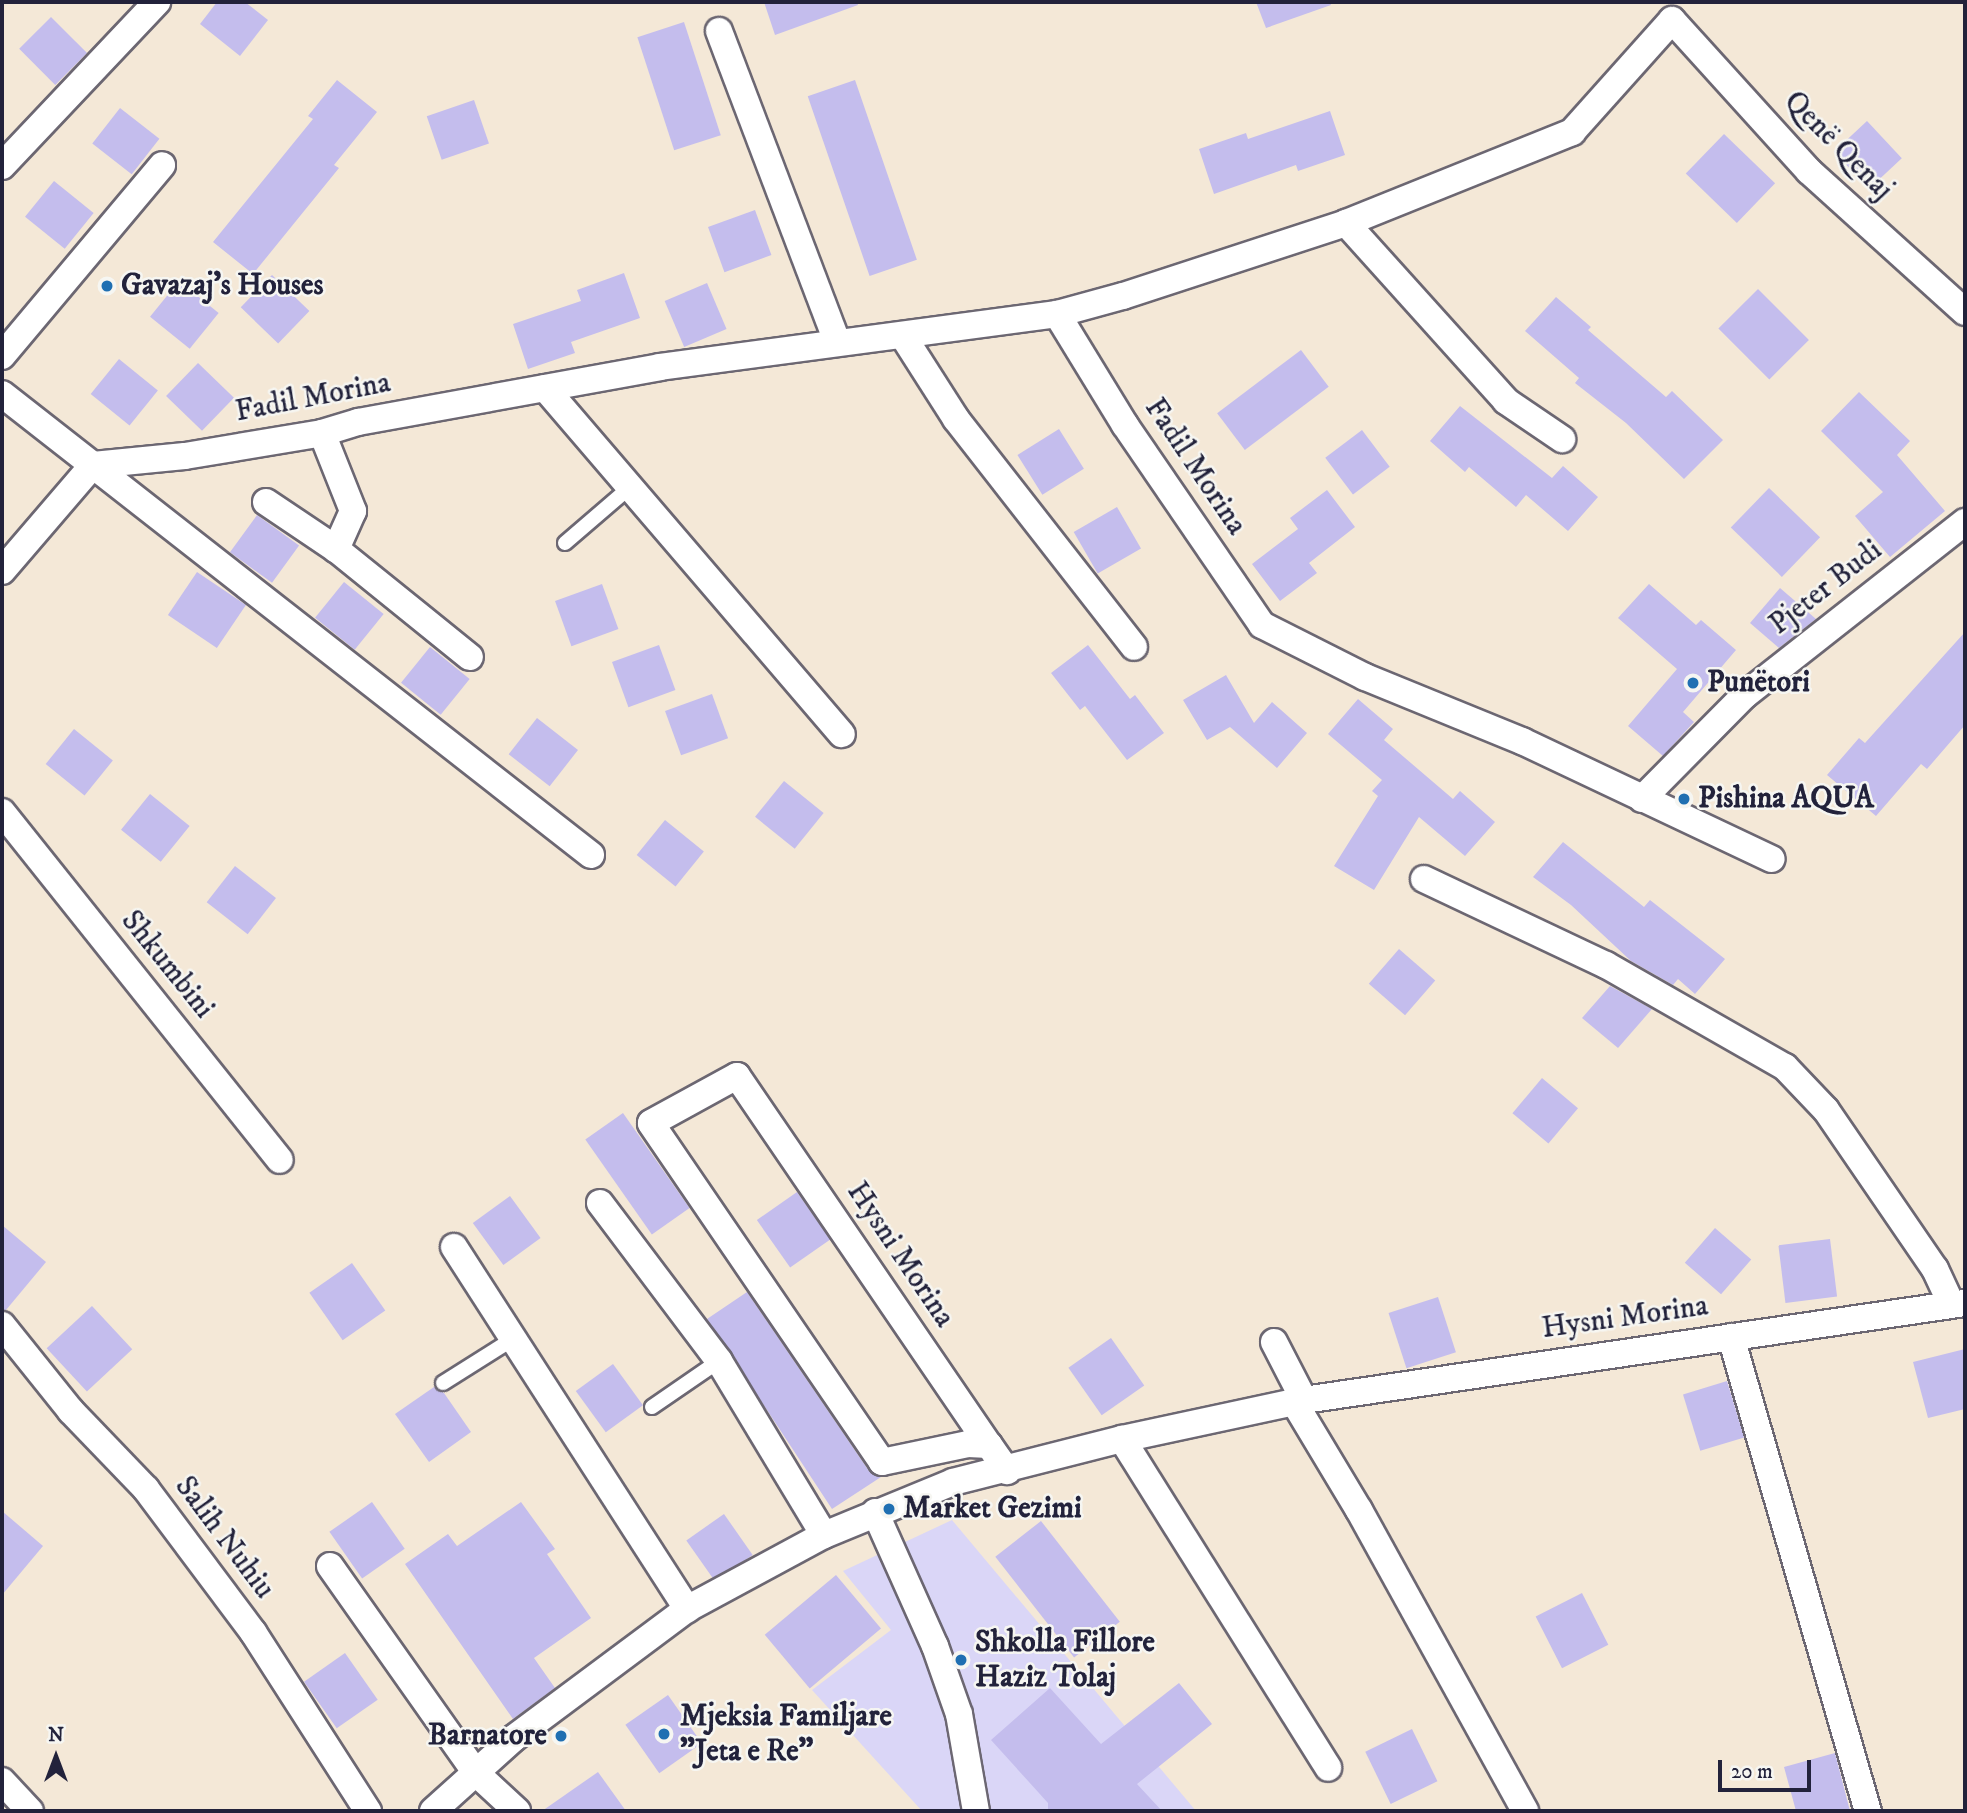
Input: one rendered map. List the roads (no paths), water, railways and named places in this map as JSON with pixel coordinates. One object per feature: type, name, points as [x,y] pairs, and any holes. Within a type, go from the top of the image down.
[{"type":"street","points":[[2,166],[157,2]]},
{"type":"street","name":"Fadil Morina","points":[[93,464],[185,456],[322,433],[545,388],[837,342],[903,336],[1057,314],[1346,223],[1573,132],[1672,11]]},
{"type":"street","name":"Qenë Qenaj","points":[[1672,11],[1809,171],[1965,311]]},
{"type":"street","points":[[719,32],[837,342]]},
{"type":"street","points":[[2,356],[162,165]]},
{"type":"street","points":[[1346,223],[1506,401],[1562,439]]},
{"type":"street","name":"Fadil Morina","points":[[1057,314],[1125,425],[1262,625],[1293,643],[1522,741],[1642,799]]},
{"type":"street","points":[[903,336],[956,419],[1134,647]]},
{"type":"street","points":[[545,388],[842,734]]},
{"type":"street","points":[[2,394],[590,855]]},
{"type":"street","points":[[322,433],[353,511],[336,549]]},
{"type":"street","points":[[2,570],[93,464]]},
{"type":"street","points":[[266,502],[336,549],[470,657]]},
{"type":"street","name":"Pjeter Budi","points":[[1642,799],[1745,695],[1965,522]]},
{"type":"street","points":[[1642,799],[1772,859]]},
{"type":"street","name":"Shkumbini","points":[[2,812],[280,1160]]},
{"type":"street","points":[[1424,879],[1606,965],[1785,1066],[1826,1110],[1958,1304]]},
{"type":"street","name":"Hysni Morina","points":[[989,1445],[968,1444],[882,1462],[651,1123],[737,1076],[1007,1471]]},
{"type":"street","points":[[600,1203],[719,1361],[824,1535]]},
{"type":"street","points":[[454,1247],[687,1609]]},
{"type":"street","name":"Hysni Morina","points":[[433,1811],[514,1738],[687,1609],[824,1535],[953,1482],[1007,1471],[1122,1439],[1299,1401],[1958,1304]]},
{"type":"street","name":"Salih Nuhiu","points":[[2,1325],[71,1411],[146,1489],[253,1632],[368,1811]]},
{"type":"street","points":[[1731,1337],[1868,1811]]},
{"type":"street","points":[[1274,1342],[1299,1401],[1525,1811]]},
{"type":"street","points":[[1122,1439],[1328,1768]]},
{"type":"street","points":[[875,1512],[935,1646],[959,1714],[976,1811]]},
{"type":"street","points":[[330,1566],[389,1672],[476,1773],[517,1811]]},
{"type":"street","points":[[2,1781],[30,1811]]},
{"type":"lane","points":[[565,543],[629,488]]},
{"type":"lane","points":[[443,1383],[513,1339]]},
{"type":"lane","points":[[652,1407],[719,1361]]},
{"type":"place","name":"Gavazaj's Houses","points":[[107,286]]},
{"type":"place","name":"Punëtori","points":[[1693,683]]},
{"type":"place","name":"Pishina AQUA","points":[[1684,799]]},
{"type":"place","name":"Market Gezimi","points":[[889,1509]]},
{"type":"place","name":"Shkolla Fillore Haziz Tolaj","points":[[961,1660]]},
{"type":"place","name":"Mjeksia Familjare \"Jeta e Re\"","points":[[664,1734]]},
{"type":"place","name":"Barnatore","points":[[561,1736]]}]
